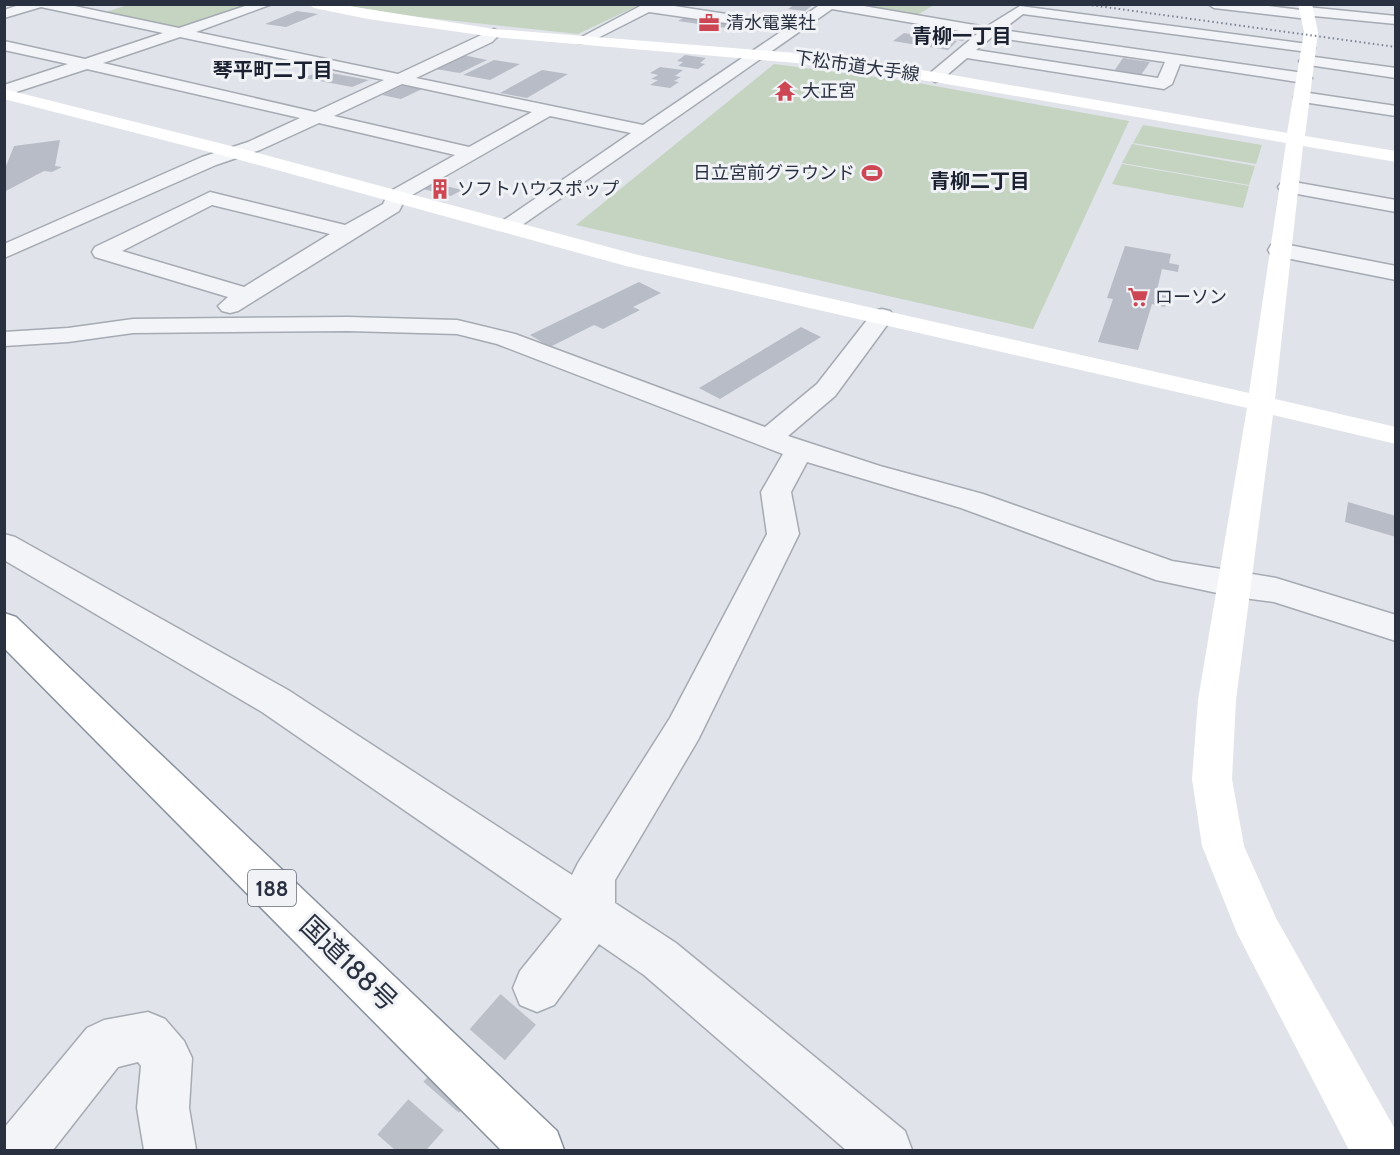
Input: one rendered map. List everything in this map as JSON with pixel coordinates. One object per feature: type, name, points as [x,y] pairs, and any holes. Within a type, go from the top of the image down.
[{"type":"main road","name":"下松市道大手線","points":[[314,4],[494,33],[758,54],[935,77],[1395,157]]},
{"type":"main road","points":[[1306,10],[1311,32],[1279,250],[1236,585],[1217,700],[1212,779],[1222,846],[1260,933],[1377,1150]]},
{"type":"main road","points":[[4,93],[236,153],[634,261],[882,316],[1395,436]]},
{"type":"main road","name":"国道188号","points":[[4,626],[538,1150]]},
{"type":"street","points":[[4,14],[38,4]]},
{"type":"street","points":[[43,4],[647,131]]},
{"type":"street","points":[[4,93],[266,4]]},
{"type":"street","points":[[1214,4],[1306,10],[1395,20]]},
{"type":"street","points":[[508,226],[831,5],[988,32],[1174,60],[1306,62]]},
{"type":"street","points":[[583,40],[651,6],[797,29]]},
{"type":"street","points":[[935,77],[988,32],[1020,10],[1306,62],[1395,74]]},
{"type":"street","points":[[4,252],[209,161],[236,153],[318,117],[488,39],[494,33]]},
{"type":"street","points":[[4,45],[472,153]]},
{"type":"street","points":[[963,53],[1164,84],[1174,60]]},
{"type":"street","points":[[1302,97],[1395,111]]},
{"type":"street","points":[[212,325],[222,311],[392,207],[396,196],[548,110]]},
{"type":"street","points":[[1288,187],[1395,206]]},
{"type":"street","points":[[247,295],[103,252],[210,198],[348,232]]},
{"type":"street","points":[[1279,250],[1395,273]]},
{"type":"street","points":[[537,987],[593,915],[593,877],[684,729],[783,534],[776,492],[784,444],[882,316]]},
{"type":"street","points":[[4,339],[68,335],[133,326],[348,324],[457,327],[506,339],[784,444],[870,473],[972,501],[1168,572],[1276,590],[1395,628]]},
{"type":"street","points":[[4,545],[275,701],[660,959],[886,1150]]},
{"type":"street","points":[[20,1150],[104,1045],[148,1036],[167,1058],[164,1108],[170,1150]]},
{"type":"green space","points":[[128,5],[252,5],[178,30],[99,14]]},
{"type":"green space","points":[[344,5],[639,5],[578,34],[400,15]]},
{"type":"green space","points":[[846,5],[934,5],[917,15]]},
{"type":"green space","name":"日立宮前グラウンド","points":[[774,64],[907,81],[1129,121],[1033,329],[576,225]]},
{"type":"green space","points":[[1143,125],[1262,145],[1256,164],[1133,143]]},
{"type":"green space","points":[[1132,144],[1255,166],[1249,185],[1122,163]]},
{"type":"green space","points":[[1122,164],[1249,186],[1243,208],[1112,184]]},
{"type":"building","points":[[795,4],[814,4],[805,11],[788,9]]},
{"type":"building","points":[[297,11],[318,14],[286,27],[265,24]]},
{"type":"building","name":"清水電業社","points":[[685,17],[740,24],[733,29],[678,21]]},
{"type":"building","points":[[950,32],[969,35],[963,41],[943,38]]},
{"type":"building","points":[[904,33],[957,41],[948,50],[893,41]]},
{"type":"building","points":[[463,55],[487,60],[460,73],[435,69]]},
{"type":"building","points":[[685,55],[706,58],[700,63],[705,64],[698,69],[678,66],[683,62],[677,61]]},
{"type":"building","points":[[1123,58],[1150,62],[1141,75],[1114,71]]},
{"type":"building","points":[[494,60],[520,64],[490,80],[463,75]]},
{"type":"building","points":[[660,67],[683,70],[675,76],[681,77],[674,81],[679,82],[670,88],[650,85],[658,80],[651,79],[658,75],[650,73]]},
{"type":"building","points":[[542,70],[568,74],[527,98],[500,93]]},
{"type":"building","points":[[320,71],[369,80],[352,87],[304,78]]},
{"type":"building","points":[[403,85],[422,89],[401,99],[382,95]]},
{"type":"building","points":[[60,140],[55,166],[62,167],[52,172],[44,171],[4,192],[4,171],[14,146]]},
{"type":"building","name":"ソフトハウスポップ","points":[[429,182],[462,190],[451,196],[419,188]]},
{"type":"building","points":[[1125,246],[1171,254],[1169,263],[1179,265],[1178,272],[1162,269],[1156,294],[1168,296],[1165,307],[1152,304],[1138,350],[1098,342],[1113,299],[1107,298]]},
{"type":"building","points":[[639,282],[661,293],[633,307],[640,310],[603,329],[594,325],[550,347],[530,335]]},
{"type":"building","points":[[801,327],[821,337],[720,399],[699,388]]},
{"type":"building","points":[[1348,502],[1396,516],[1396,537],[1345,522]]},
{"type":"tunnel","points":[[395,1150],[537,988]]},
{"type":"railway","points":[[1083,4],[1396,47]]},
{"type":"place","name":"清水電業社","points":[[709,23]]},
{"type":"place","name":"大正宮","points":[[785,91]]},
{"type":"place","name":"日立宮前グラウンド","points":[[872,173]]},
{"type":"place","name":"ソフトハウスポップ","points":[[440,189]]},
{"type":"place","name":"ローソン","points":[[1138,297]]},
{"type":"district","name":"青柳一丁目","points":[[962,36]]},
{"type":"district","name":"琴平町二丁目","points":[[273,70]]},
{"type":"district","name":"青柳二丁目","points":[[980,181]]}]
